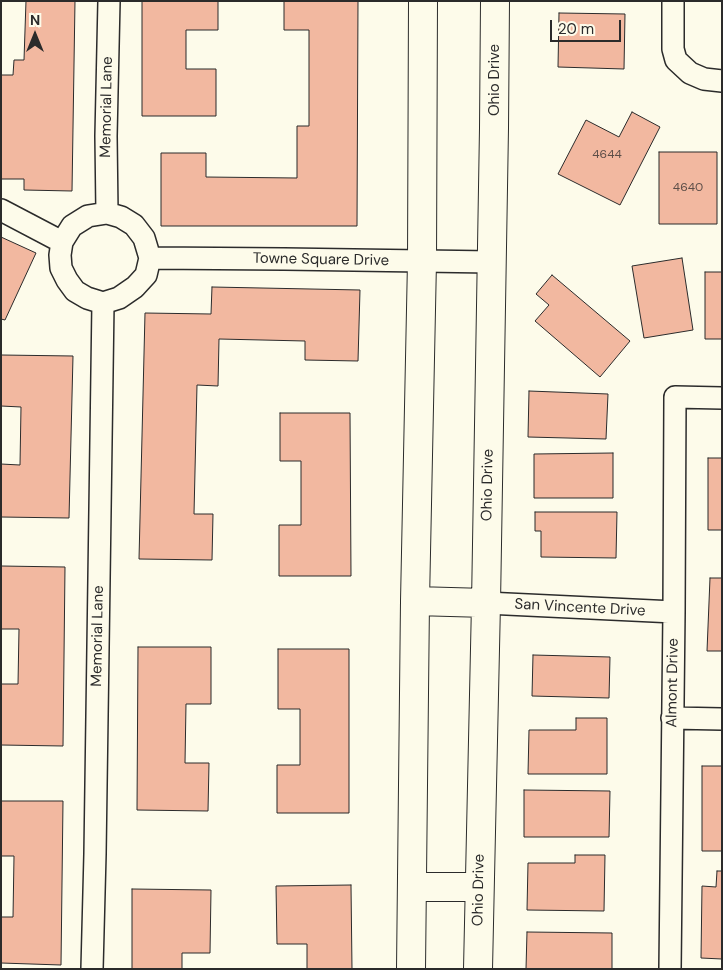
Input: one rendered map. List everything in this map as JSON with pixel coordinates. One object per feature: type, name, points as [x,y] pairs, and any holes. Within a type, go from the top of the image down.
[{"type":"main road","points":[[411,969],[415,601],[422,261],[423,1]]},
{"type":"main road","name":"Ohio Drive","points":[[478,969],[492,262],[495,1]]},
{"type":"main road","points":[[415,601],[486,603]]},
{"type":"main road","points":[[412,887],[479,887]]},
{"type":"street","name":"Memorial Lane","points":[[107,213],[106,136],[109,1]]},
{"type":"street","points":[[674,1],[673,49],[676,60],[690,73],[704,80],[722,81]]},
{"type":"street","points":[[1,210],[62,242]]},
{"type":"street","points":[[107,213],[121,217],[134,225],[144,238],[150,258],[146,275],[135,287],[119,298],[102,303],[87,298],[75,291],[61,268],[60,255],[62,242],[72,226],[88,216],[107,213]]},
{"type":"street","name":"Towne Square Drive","points":[[150,258],[284,258],[492,262]]},
{"type":"street","name":"Memorial Lane","points":[[92,969],[96,854],[102,303]]},
{"type":"street","name":"Almont Drive","points":[[670,969],[675,397],[722,398]]},
{"type":"street","name":"San Vincente Drive","points":[[486,603],[674,612]]},
{"type":"street","points":[[672,718],[722,719]]},
{"type":"building","points":[[26,1],[75,1],[72,191],[24,190],[24,179],[1,179],[1,75],[13,75],[14,60],[24,60]]},
{"type":"building","points":[[142,1],[218,1],[218,30],[186,30],[186,69],[216,69],[216,116],[142,116]]},
{"type":"building","points":[[284,1],[358,1],[357,226],[161,226],[161,153],[206,153],[206,177],[297,178],[297,126],[309,126],[309,30],[284,30]]},
{"type":"building","points":[[559,13],[625,14],[624,69],[558,67]]},
{"type":"building","points":[[632,112],[660,127],[620,205],[558,174],[586,120],[619,137]]},
{"type":"building","points":[[659,152],[717,152],[717,224],[659,224]]},
{"type":"building","points":[[1,237],[36,253],[5,320],[1,319]]},
{"type":"building","points":[[682,258],[693,330],[644,338],[632,266]]},
{"type":"building","points":[[705,272],[722,272],[722,339],[705,339]]},
{"type":"building","points":[[552,275],[630,341],[600,377],[535,321],[549,305],[536,294]]},
{"type":"building","points":[[212,287],[360,290],[358,361],[305,360],[305,341],[219,339],[218,386],[197,385],[194,514],[213,514],[212,560],[139,559],[145,313],[211,314]]},
{"type":"building","points":[[1,355],[73,356],[69,518],[1,517],[1,464],[20,465],[21,407],[1,406]]},
{"type":"building","points":[[529,391],[608,394],[606,439],[528,437]]},
{"type":"building","points":[[280,413],[350,413],[351,576],[279,576],[279,525],[301,525],[301,461],[280,461]]},
{"type":"building","points":[[613,453],[613,498],[534,498],[534,454]]},
{"type":"building","points":[[708,458],[722,458],[722,530],[708,530]]},
{"type":"building","points":[[535,512],[617,512],[616,558],[541,557],[541,531],[535,531]]},
{"type":"building","points":[[1,566],[65,567],[63,746],[1,745],[1,684],[18,684],[19,629],[1,629]]},
{"type":"building","points":[[710,578],[722,578],[722,651],[707,651]]},
{"type":"building","points":[[138,647],[211,647],[211,704],[186,704],[185,763],[209,763],[208,811],[137,810]]},
{"type":"building","points":[[278,649],[349,649],[349,813],[277,813],[277,765],[300,765],[300,709],[278,709]]},
{"type":"building","points":[[533,655],[610,657],[609,698],[532,696]]},
{"type":"building","points":[[576,718],[607,718],[607,774],[528,774],[529,730],[576,730]]},
{"type":"building","points":[[702,766],[722,766],[722,851],[702,851]]},
{"type":"building","points":[[524,790],[610,791],[609,837],[524,837]]},
{"type":"building","points":[[1,801],[63,801],[61,965],[1,963],[1,917],[13,917],[14,856],[1,856]]},
{"type":"building","points":[[575,855],[605,855],[604,911],[527,910],[528,863],[575,863]]},
{"type":"building","points":[[717,871],[722,871],[722,959],[701,958],[702,886],[716,887]]},
{"type":"building","points":[[351,885],[352,969],[307,969],[307,944],[277,944],[276,886]]},
{"type":"building","points":[[132,889],[211,890],[210,953],[182,953],[182,969],[132,969]]},
{"type":"building","points":[[527,932],[612,933],[612,969],[526,969]]}]
